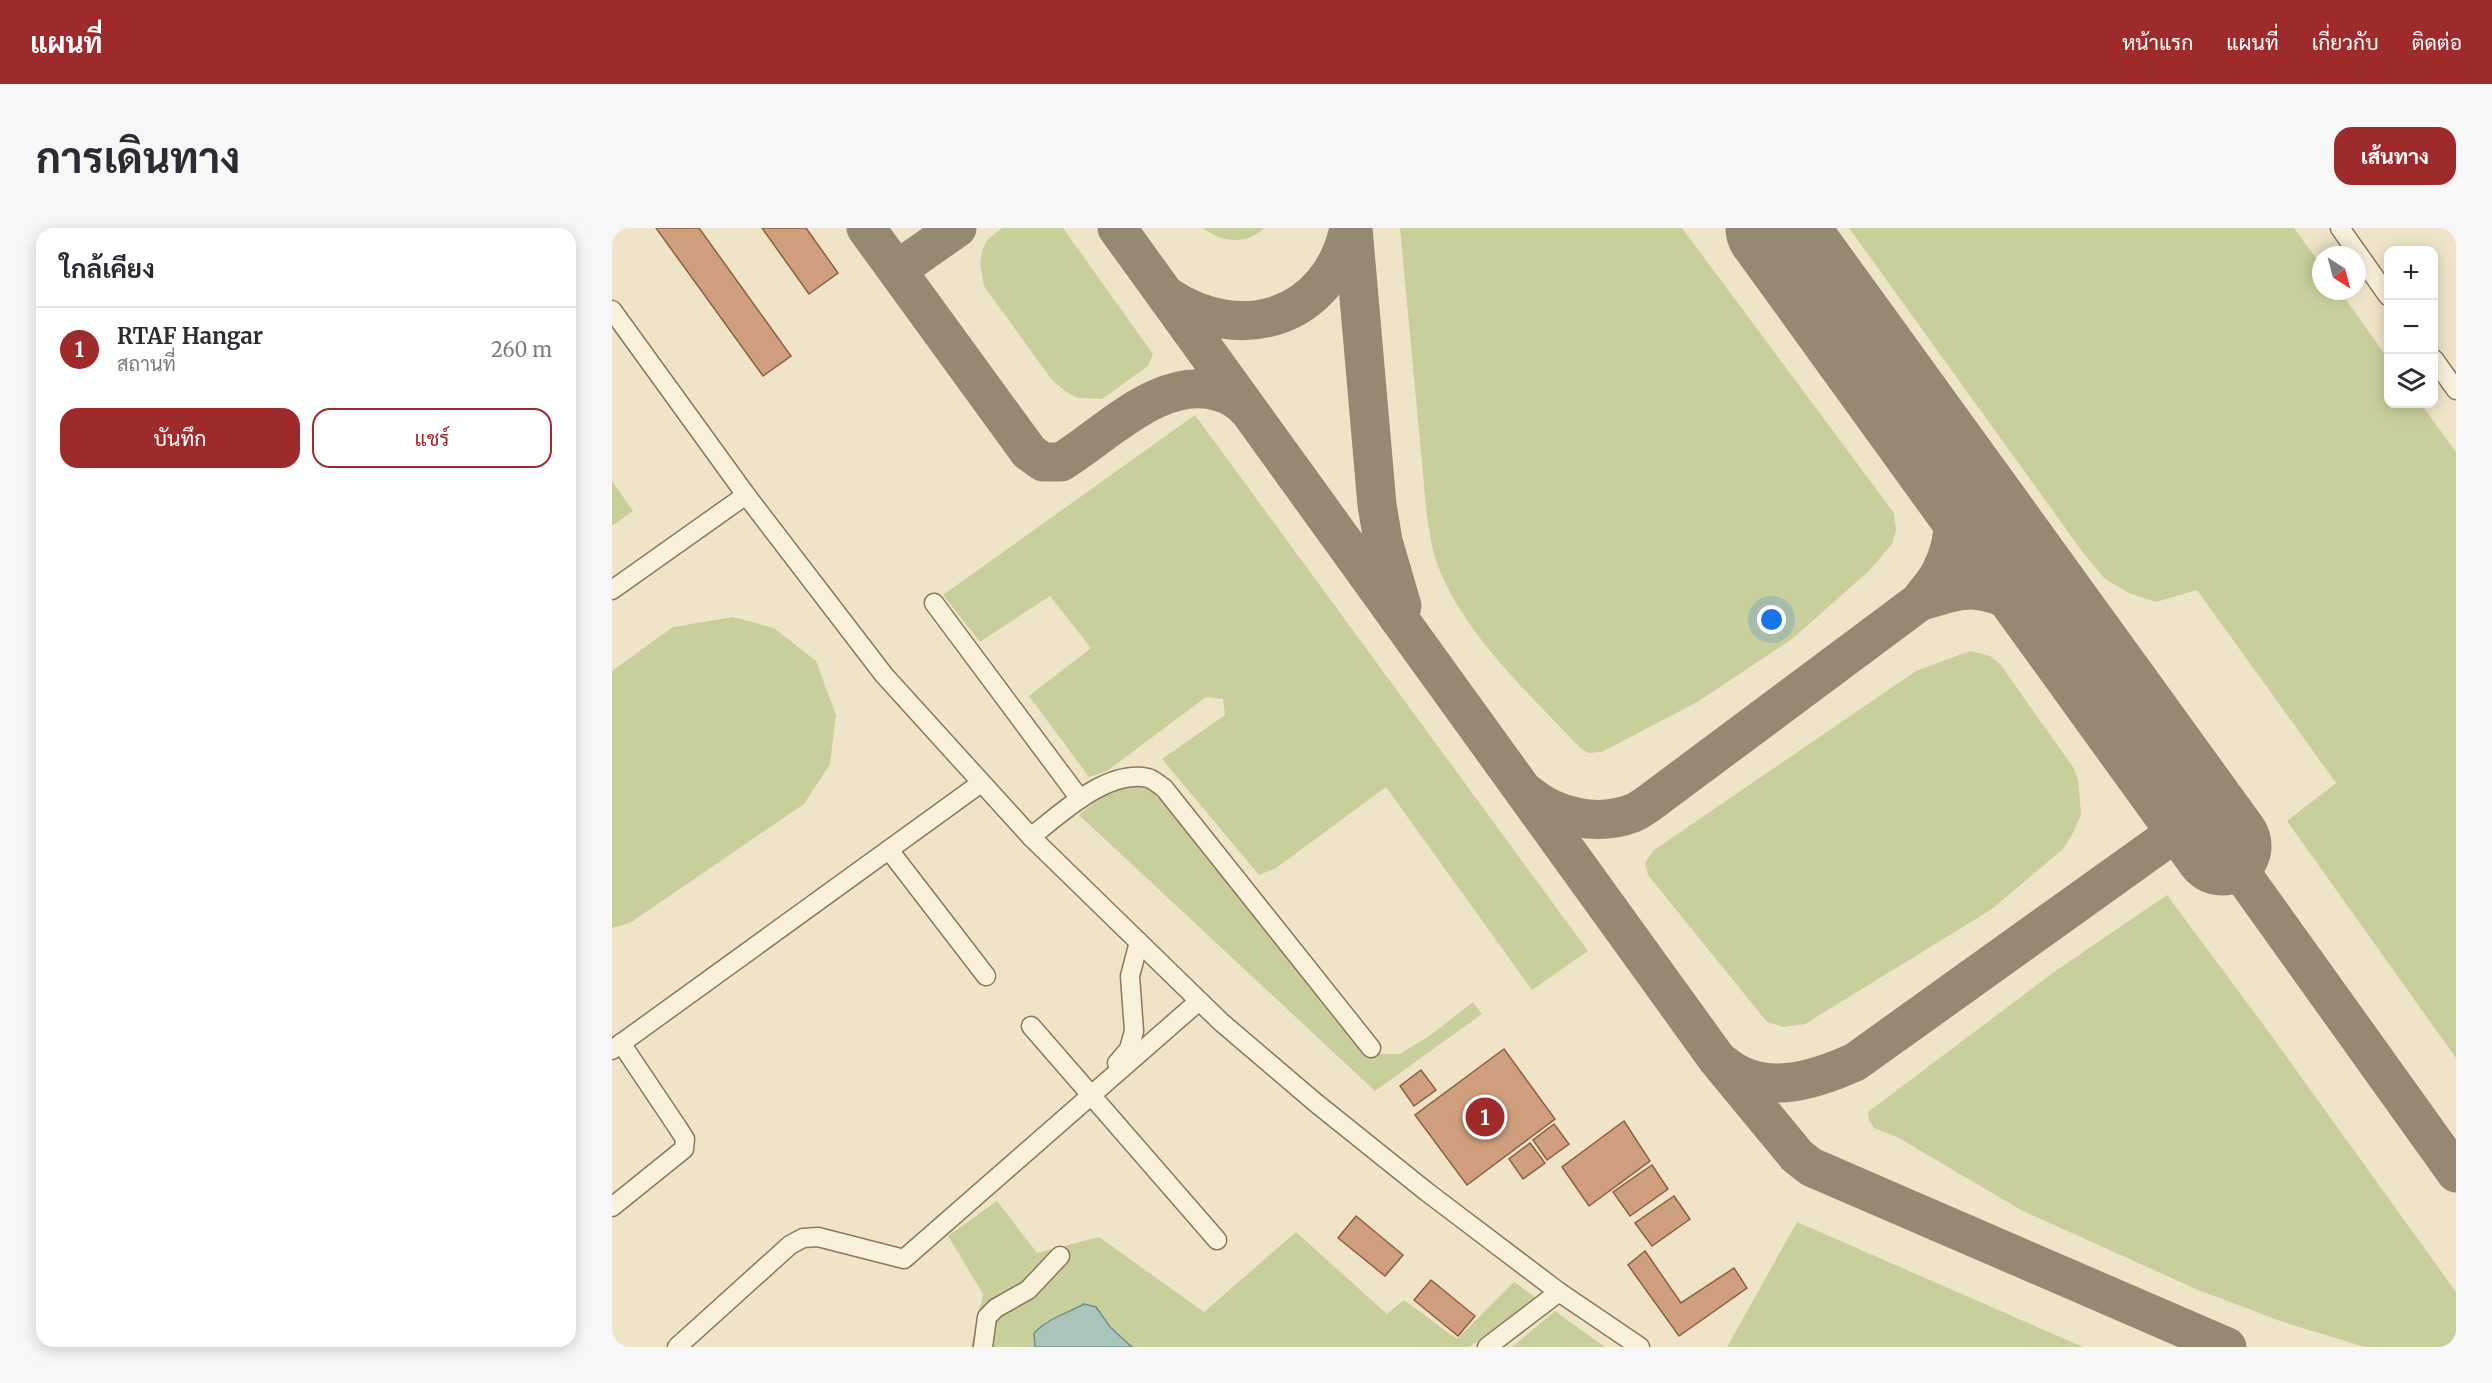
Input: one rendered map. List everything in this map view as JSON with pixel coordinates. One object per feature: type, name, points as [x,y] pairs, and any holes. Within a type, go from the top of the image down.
[{"type":"street","points":[[2340,228],[2384,290]]},
{"type":"street","points":[[612,310],[746,495],[897,691],[1030,837],[1199,1001],[1316,1103],[1427,1192],[1559,1292],[1640,1347]]},
{"type":"street","points":[[2438,366],[2456,390]]},
{"type":"street","points":[[612,590],[746,495]]},
{"type":"street","points":[[934,603],[1080,799]]},
{"type":"street","points":[[1030,837],[1093,789],[1129,777],[1149,778],[1164,788],[1371,1048]]},
{"type":"street","points":[[612,1207],[684,1149],[685,1139],[616,1047],[981,783]]},
{"type":"street","points":[[889,850],[986,976]]},
{"type":"street","points":[[1109,1080],[1119,1060],[1130,1048],[1134,1031],[1130,976],[1139,942]]},
{"type":"street","points":[[677,1347],[790,1245],[803,1238],[818,1237],[904,1259],[1199,1001]]},
{"type":"street","points":[[1031,1026],[1217,1240]]},
{"type":"street","points":[[982,1347],[987,1317],[996,1308],[1028,1290],[1060,1256]]},
{"type":"street","points":[[1487,1347],[1559,1292]]},
{"type":"green space","points":[[1002,228],[1063,228],[1153,354],[1148,366],[1102,399],[1078,398],[1052,380],[984,286],[980,264],[982,251],[987,240]]},
{"type":"green space","points":[[1203,228],[1264,228],[1250,238],[1234,240],[1217,236]]},
{"type":"green space","points":[[1400,228],[1682,228],[1894,513],[1896,530],[1892,544],[1870,570],[1792,639],[1699,701],[1602,752],[1588,753],[1579,747],[1481,640],[1450,592],[1436,560],[1427,517]]},
{"type":"green space","points":[[1849,228],[2294,228],[2312,253],[2312,300],[2346,300],[2384,353],[2384,408],[2424,408],[2456,452],[2456,1058],[2287,821],[2336,783],[2197,590],[2156,602],[2131,594],[2105,579],[2084,554]]},
{"type":"green space","points":[[1195,415],[1588,951],[1532,990],[1386,787],[1276,868],[1259,875],[1162,759],[1225,715],[1223,699],[1206,697],[1107,771],[1089,777],[1029,696],[1091,648],[1050,596],[980,642],[943,595]]},
{"type":"green space","points":[[612,481],[633,511],[612,526]]},
{"type":"green space","points":[[733,617],[774,628],[816,661],[836,715],[830,764],[804,804],[630,923],[612,928],[612,671],[673,627]]},
{"type":"green space","points":[[1970,651],[1990,656],[2000,664],[2073,767],[2078,779],[2081,814],[2073,833],[2064,848],[1992,909],[1805,1024],[1784,1027],[1767,1022],[1648,875],[1645,863],[1654,850],[1916,671]]},
{"type":"green space","points":[[1154,784],[1376,1054],[1400,1054],[1432,1034],[1473,1002],[1482,1014],[1375,1091],[1079,815],[1114,786]]},
{"type":"green space","points":[[2167,895],[2456,1292],[2456,1347],[2365,1347],[2283,1322],[2198,1290],[2021,1210],[1897,1137],[1874,1128],[1869,1120],[1868,1112],[2054,972]]},
{"type":"green space","points":[[997,1201],[1037,1253],[1099,1237],[1204,1312],[1296,1232],[1387,1314],[1404,1300],[1457,1339],[1514,1282],[1535,1297],[1470,1347],[1132,1347],[1110,1327],[1096,1307],[1084,1304],[1046,1321],[1034,1344],[1035,1347],[971,1347],[983,1294],[948,1236]]},
{"type":"green space","points":[[1797,1222],[2083,1347],[1727,1347]]},
{"type":"green space","points":[[1555,1311],[1605,1347],[1512,1347]]},
{"type":"water","points":[[1084,1304],[1096,1307],[1110,1327],[1132,1347],[1035,1347],[1034,1333],[1052,1320]]},
{"type":"building","points":[[656,228],[699,228],[791,356],[763,376]]},
{"type":"building","points":[[762,228],[806,228],[838,273],[809,294]]},
{"type":"building","points":[[1504,1049],[1555,1119],[1467,1185],[1415,1115]]},
{"type":"building","points":[[1421,1070],[1436,1090],[1414,1106],[1400,1086]]},
{"type":"building","points":[[1624,1121],[1650,1161],[1589,1206],[1562,1167]]},
{"type":"building","points":[[1554,1124],[1569,1144],[1547,1160],[1533,1140]]},
{"type":"building","points":[[1530,1143],[1545,1163],[1523,1179],[1509,1159]]},
{"type":"building","points":[[1652,1165],[1668,1189],[1630,1216],[1613,1192]]},
{"type":"building","points":[[1674,1196],[1690,1219],[1652,1246],[1635,1223]]},
{"type":"building","points":[[1356,1216],[1403,1255],[1385,1276],[1338,1238]]},
{"type":"building","points":[[1645,1251],[1681,1303],[1734,1268],[1747,1288],[1679,1336],[1628,1265]]},
{"type":"building","points":[[1431,1280],[1475,1316],[1458,1336],[1414,1300]]},
{"type":"taxiway","points":[[866,228],[1029,452],[1043,462],[1061,462],[1136,410],[1177,391],[1198,389],[1219,392],[1234,398],[1247,409]]},
{"type":"taxiway","points":[[897,270],[957,228]]},
{"type":"taxiway","points":[[1117,228],[1717,1059],[1797,1156],[1811,1167],[2227,1347]]},
{"type":"taxiway","points":[[1167,296],[1195,311],[1224,319],[1252,320],[1279,314],[1303,302],[1323,284],[1339,259],[1349,228]]},
{"type":"taxiway","points":[[1353,228],[1377,505],[1383,541],[1402,606]]},
{"type":"taxiway","points":[[1528,794],[1551,809],[1578,817],[1605,819],[1633,813],[1919,602],[1939,575],[1949,552],[1953,534],[1951,501],[1940,468],[1924,434]]},
{"type":"taxiway","points":[[1919,602],[1960,591],[1974,590],[1989,593],[2031,610],[2079,647]]},
{"type":"taxiway","points":[[1723,1064],[1738,1074],[1754,1080],[1788,1083],[1822,1075],[1855,1062],[2200,815]]},
{"type":"taxiway","points":[[2222,846],[2456,1173]]},
{"type":"runway","points":[[1775,228],[2222,846]]},
{"type":"place","name":"RTAF Hangar","points":[[1485,1117]]}]
